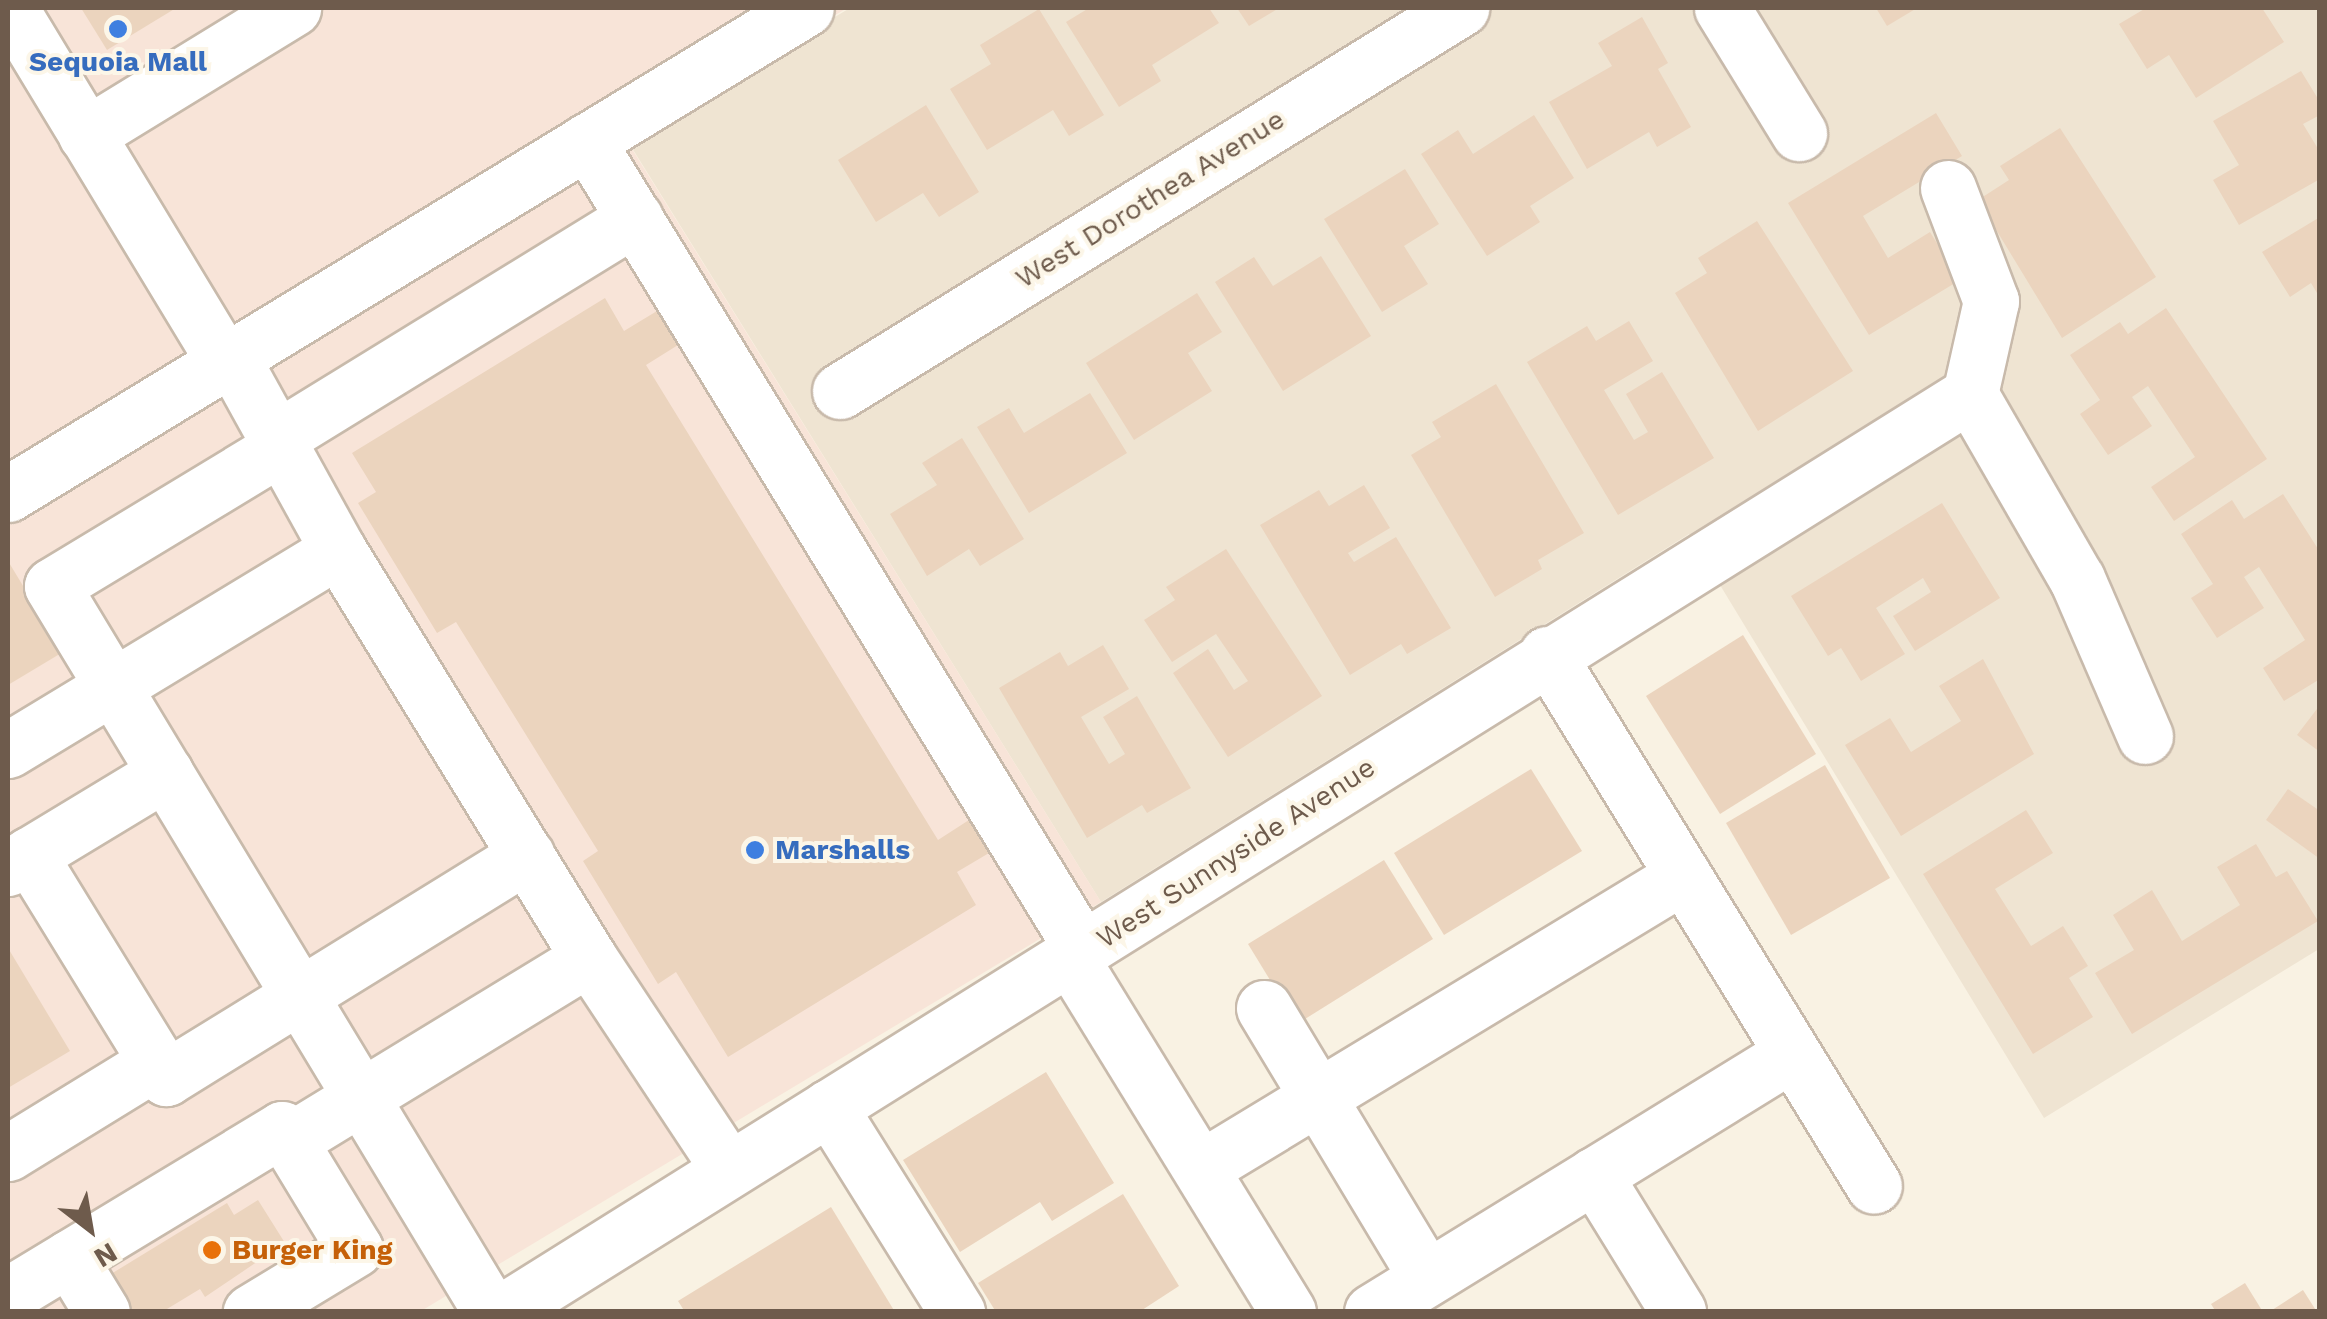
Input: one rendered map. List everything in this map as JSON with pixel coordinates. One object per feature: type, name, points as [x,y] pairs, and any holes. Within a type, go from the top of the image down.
[{"type":"street","points":[[10,8],[589,958],[728,1168]]},
{"type":"street","points":[[86,135],[293,8]]},
{"type":"street","points":[[8,494],[806,8]]},
{"type":"street","name":"West Dorothea Avenue","points":[[840,391],[1461,8]]},
{"type":"street","points":[[1722,8],[1799,132]]},
{"type":"street","points":[[587,141],[1288,1312]]},
{"type":"street","points":[[1948,188],[1991,302],[1970,394],[2077,579],[2146,736]]},
{"type":"street","points":[[520,1306],[360,1097],[52,586],[636,218]]},
{"type":"street","name":"West Sunnyside Avenue","points":[[520,1306],[728,1168],[1077,954],[1547,654],[1970,394]]},
{"type":"street","points":[[8,750],[338,550]]},
{"type":"street","points":[[1547,654],[1874,1186]]},
{"type":"street","points":[[164,773],[18,862],[166,1078],[527,856]]},
{"type":"street","points":[[1201,1168],[1683,876]]},
{"type":"street","points":[[289,1141],[589,958]]},
{"type":"street","points":[[1264,1008],[1319,1098],[1395,1301],[1791,1054]]},
{"type":"street","points":[[8,1153],[156,1062]]},
{"type":"street","points":[[829,1108],[958,1312]]},
{"type":"street","points":[[8,1295],[282,1128],[355,1249],[251,1312]]},
{"type":"street","points":[[69,1258],[150,1239],[257,1175],[276,1176],[310,1218],[305,1255],[213,1312]]},
{"type":"street","points":[[1594,1175],[1678,1310]]},
{"type":"street","points":[[69,1258],[102,1312]]},
{"type":"shaded area","points":[[8,8],[847,8],[627,141],[1101,902],[421,1311],[18,1312],[8,1295]]},
{"type":"shaded area","points":[[850,8],[2319,8],[2319,949],[2044,1118],[1689,534],[1101,902],[627,140]]},
{"type":"building","name":"Sequoia Mall","points":[[81,8],[176,8],[107,50]]},
{"type":"building","points":[[1089,8],[1209,8],[1219,23],[1152,65],[1161,81],[1119,107],[1066,22]]},
{"type":"building","points":[[1237,8],[1279,8],[1249,26]]},
{"type":"building","points":[[1876,8],[1917,8],[1887,26]]},
{"type":"building","points":[[2146,8],[2262,8],[2284,42],[2196,98],[2169,55],[2147,69],[2119,24]]},
{"type":"building","points":[[1039,9],[1104,115],[1069,136],[1053,110],[987,150],[950,89],[991,64],[980,45]]},
{"type":"building","points":[[1642,17],[1668,63],[1658,69],[1691,127],[1657,147],[1649,132],[1587,169],[1549,102],[1612,66],[1598,43]]},
{"type":"building","points":[[2301,71],[2320,102],[2320,115],[2303,124],[2320,152],[2320,179],[2239,225],[2213,180],[2239,165],[2213,121]]},
{"type":"building","points":[[926,105],[979,192],[939,217],[923,193],[876,222],[838,160]]},
{"type":"building","points":[[1936,113],[1962,156],[1863,216],[1888,258],[1930,232],[1960,280],[1869,335],[1788,203]]},
{"type":"building","points":[[1534,115],[1574,178],[1530,206],[1540,222],[1487,256],[1421,154],[1458,130],[1473,154]]},
{"type":"building","points":[[2060,128],[2156,277],[2062,338],[1978,200],[2009,180],[2000,166]]},
{"type":"building","points":[[1405,169],[1439,224],[1404,246],[1428,284],[1382,312],[1324,219]]},
{"type":"building","points":[[2320,217],[2320,298],[2311,283],[2290,297],[2262,252]]},
{"type":"building","points":[[1757,221],[1853,371],[1758,431],[1675,293],[1707,273],[1698,258]]},
{"type":"building","points":[[1321,256],[1371,336],[1283,391],[1215,282],[1254,257],[1273,286]]},
{"type":"building","points":[[1197,293],[1222,332],[1188,353],[1212,391],[1134,440],[1086,363]]},
{"type":"building","points":[[605,298],[624,331],[657,311],[678,345],[646,365],[938,840],[969,820],[989,853],[957,872],[976,905],[728,1057],[676,972],[658,984],[583,861],[598,851],[456,622],[437,633],[358,503],[376,492],[352,453]]},
{"type":"building","points":[[2166,308],[2267,459],[2174,521],[2151,487],[2195,457],[2148,386],[2132,397],[2152,426],[2108,455],[2080,414],[2100,400],[2070,355],[2120,322],[2128,334]]},
{"type":"building","points":[[1629,321],[1653,361],[1604,390],[1634,440],[1648,432],[1626,394],[1662,372],[1714,458],[1618,515],[1527,362],[1587,326],[1596,341]]},
{"type":"building","points":[[1496,384],[1584,533],[1538,560],[1542,569],[1495,597],[1411,455],[1441,437],[1432,422]]},
{"type":"building","points":[[1090,393],[1127,453],[1029,513],[977,427],[1009,408],[1024,433]]},
{"type":"building","points":[[962,438],[1024,539],[980,566],[969,549],[927,576],[890,514],[937,485],[922,463]]},
{"type":"building","points":[[1364,485],[1390,528],[1348,553],[1354,562],[1396,537],[1451,628],[1407,654],[1401,644],[1350,675],[1260,525],[1319,490],[1329,506]]},
{"type":"building","points":[[2283,494],[2320,552],[2320,679],[2284,701],[2263,668],[2305,640],[2259,567],[2244,577],[2264,608],[2217,638],[2191,598],[2213,584],[2181,534],[2232,500],[2244,519]]},
{"type":"building","points":[[1942,503],[2000,598],[1915,651],[1893,616],[1931,592],[1923,578],[1876,608],[1905,654],[1861,681],[1841,648],[1828,656],[1791,596]]},
{"type":"building","points":[[1226,549],[1322,696],[1228,757],[1173,673],[1208,649],[1234,690],[1248,681],[1216,634],[1172,662],[1144,620],[1175,600],[1166,587]]},
{"type":"building","points":[[8,561],[63,652],[8,685]]},
{"type":"building","points":[[1743,635],[1816,754],[1720,814],[1646,696]]},
{"type":"building","points":[[1103,645],[1129,689],[1081,717],[1109,764],[1125,754],[1103,717],[1137,696],[1191,788],[1147,813],[1142,805],[1087,838],[999,688],[1060,652],[1068,666]]},
{"type":"building","points":[[1983,659],[2034,754],[1901,836],[1845,745],[1890,718],[1911,752],[1961,721],[1939,686]]},
{"type":"building","points":[[2320,705],[2320,752],[2297,735]]},
{"type":"building","points":[[1825,765],[1890,878],[1791,935],[1726,823]]},
{"type":"building","points":[[1531,769],[1582,851],[1444,935],[1394,853]]},
{"type":"building","points":[[2288,789],[2320,811],[2320,859],[2266,820]]},
{"type":"building","points":[[2026,810],[2053,853],[1995,889],[2031,946],[2063,926],[2088,966],[2069,978],[2093,1017],[2033,1054],[1923,874]]},
{"type":"building","points":[[2256,844],[2276,877],[2287,871],[2318,921],[2132,1034],[2095,973],[2134,950],[2113,915],[2152,890],[2182,941],[2240,905],[2217,867]]},
{"type":"building","points":[[1384,860],[1433,939],[1297,1024],[1248,944]]},
{"type":"building","points":[[8,948],[70,1051],[8,1088]]},
{"type":"building","points":[[1046,1072],[1114,1183],[1052,1221],[1040,1202],[960,1252],[903,1160]]},
{"type":"building","points":[[1123,1194],[1179,1286],[1139,1312],[996,1312],[978,1283]]},
{"type":"building","name":"Burger King","points":[[258,1200],[285,1243],[205,1297],[200,1289],[162,1312],[134,1312],[111,1274],[227,1203],[234,1215]]},
{"type":"building","points":[[831,1207],[895,1312],[685,1312],[678,1301]]},
{"type":"building","points":[[2245,1283],[2263,1312],[2216,1312],[2211,1304]]},
{"type":"building","points":[[2303,1290],[2317,1312],[2269,1312]]},
{"type":"place","name":"Sequoia Mall","points":[[118,29]]},
{"type":"place","name":"Marshalls","points":[[755,850]]},
{"type":"place","name":"Burger King","points":[[212,1250]]}]
